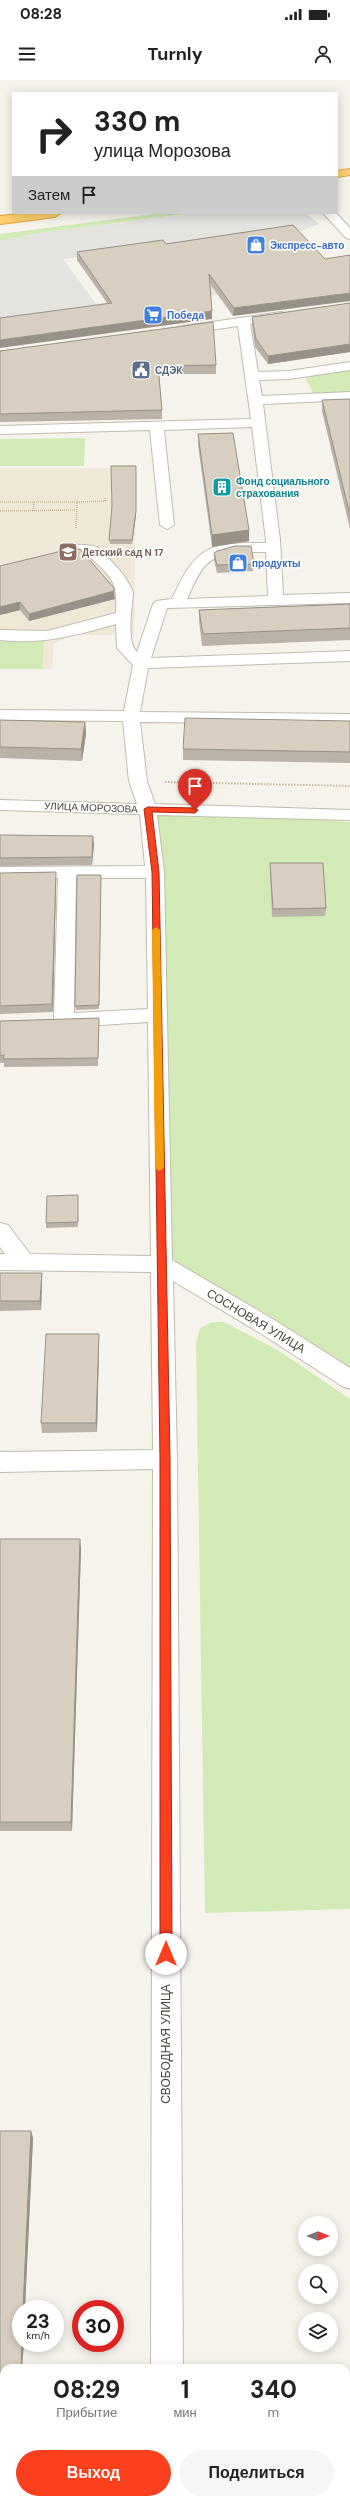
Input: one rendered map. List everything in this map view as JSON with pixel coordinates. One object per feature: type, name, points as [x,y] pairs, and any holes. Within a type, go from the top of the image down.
[{"type":"highway","points":[[338,174],[350,172]]},
{"type":"highway","points":[[0,220],[47,214]]},
{"type":"street","points":[[330,214],[350,235]]},
{"type":"street","points":[[245,328],[297,314]]},
{"type":"street","points":[[173,331],[291,327]]},
{"type":"street","points":[[245,328],[273,548],[276,600]]},
{"type":"street","points":[[252,376],[289,375],[350,366]]},
{"type":"street","points":[[255,400],[350,396]]},
{"type":"street","points":[[0,430],[258,423]]},
{"type":"street","points":[[157,426],[167,525]]},
{"type":"street","points":[[177,604],[200,561],[207,556],[226,550],[273,548]]},
{"type":"street","points":[[72,550],[92,550],[116,575],[125,592],[123,645],[127,654],[141,663],[350,656]]},
{"type":"street","points":[[177,604],[350,598]]},
{"type":"street","name":"СВОБОДНАЯ УЛИЦА","points":[[167,2364],[165,1459],[155,872],[148,809],[138,782],[131,718],[141,663],[161,604],[177,604]]},
{"type":"street","points":[[0,635],[24,637],[47,635],[124,616]]},
{"type":"street","points":[[0,715],[131,718],[350,719]]},
{"type":"street","name":"УЛИЦА МОРОЗОВА","points":[[0,804],[350,815]]},
{"type":"street","points":[[64,1020],[67,872]]},
{"type":"street","points":[[0,873],[155,872]]},
{"type":"street","points":[[43,1021],[157,1015]]},
{"type":"street","points":[[0,1231],[23,1261]]},
{"type":"street","points":[[0,1262],[23,1261],[161,1264]]},
{"type":"street","name":"СОСНОВАЯ УЛИЦА","points":[[161,1264],[268,1327],[350,1380]]},
{"type":"street","points":[[0,1462],[165,1459]]},
{"type":"path","points":[[0,502],[105,501],[105,498]]},
{"type":"path","points":[[33,511],[34,502]]},
{"type":"path","points":[[72,550],[77,502]]},
{"type":"path","points":[[0,511],[76,510]]},
{"type":"path","points":[[138,782],[350,786]]},
{"type":"shaded area","points":[[185,214],[307,214],[319,224],[293,234],[170,246],[63,259],[96,304],[221,284],[229,293],[0,324],[0,241],[46,232]]},
{"type":"shaded area","name":"Детский сад N 17","points":[[0,468],[136,468],[134,635],[70,635],[54,644],[52,669],[0,669]]},
{"type":"green space","points":[[153,214],[185,214],[46,232],[0,241],[0,234]]},
{"type":"green space","points":[[350,369],[350,392],[313,393],[306,379],[311,374]]},
{"type":"green space","points":[[85,438],[84,466],[0,466],[0,439]]},
{"type":"green space","points":[[44,641],[42,669],[0,669],[0,642]]},
{"type":"green space","points":[[148,809],[350,822],[350,1380],[161,1264]]},
{"type":"green space","points":[[212,1322],[224,1322],[279,1351],[350,1399],[350,1909],[205,1913],[196,1343],[200,1328]]},
{"type":"building","points":[[293,225],[325,259],[350,255],[350,293],[234,308],[209,274],[212,311],[0,340],[0,318],[112,303],[77,252],[163,240],[166,244]]},
{"type":"building","points":[[350,303],[350,344],[268,356],[256,339],[252,317]]},
{"type":"building","points":[[213,322],[216,365],[158,366],[162,410],[0,414],[0,351]]},
{"type":"building","points":[[350,399],[350,515],[322,400]]},
{"type":"building","name":"Фонд социального страхования","points":[[233,433],[249,530],[212,535],[198,434]]},
{"type":"building","points":[[111,466],[136,466],[136,511],[132,540],[109,540],[112,506]]},
{"type":"building","points":[[235,546],[251,546],[254,564],[217,565],[214,553]]},
{"type":"building","points":[[70,549],[80,549],[114,588],[114,591],[29,614],[20,602],[0,607],[0,566]]},
{"type":"building","points":[[350,604],[350,628],[203,634],[199,610]]},
{"type":"building","points":[[185,718],[350,721],[350,752],[183,749]]},
{"type":"building","points":[[0,720],[85,722],[81,749],[0,747]]},
{"type":"building","points":[[0,835],[93,836],[92,857],[0,858]]},
{"type":"building","points":[[270,863],[323,863],[326,908],[273,909]]},
{"type":"building","points":[[56,872],[52,1004],[0,1006],[0,873]]},
{"type":"building","points":[[77,875],[101,875],[99,1005],[75,1006]]},
{"type":"building","points":[[99,1018],[98,1058],[3,1059],[4,1055],[0,1056],[0,1021]]},
{"type":"building","points":[[78,1195],[78,1222],[46,1223],[47,1196]]},
{"type":"building","points":[[0,1273],[42,1273],[40,1301],[0,1301]]},
{"type":"building","points":[[46,1334],[99,1334],[96,1423],[41,1423]]},
{"type":"building","points":[[0,1539],[80,1539],[71,1822],[0,1822]]},
{"type":"building","points":[[0,2131],[31,2131],[23,2300],[12,2300],[12,2352],[22,2352],[21,2364],[0,2364]]},
{"type":"slow traffic","points":[[156,930],[159,1168]]},
{"type":"place","name":"Экспресс-авто","points":[[256,245]]},
{"type":"place","name":"Победа","points":[[153,315]]},
{"type":"place","name":"СДЭК","points":[[141,370]]},
{"type":"place","name":"Фонд социального страхования","points":[[222,487]]},
{"type":"place","name":"Детский сад N 17","points":[[68,552]]},
{"type":"place","name":"продукты","points":[[238,563]]},
{"type":"route","points":[[166,1954],[165,1459],[155,872],[148,809],[195,810]]}]
